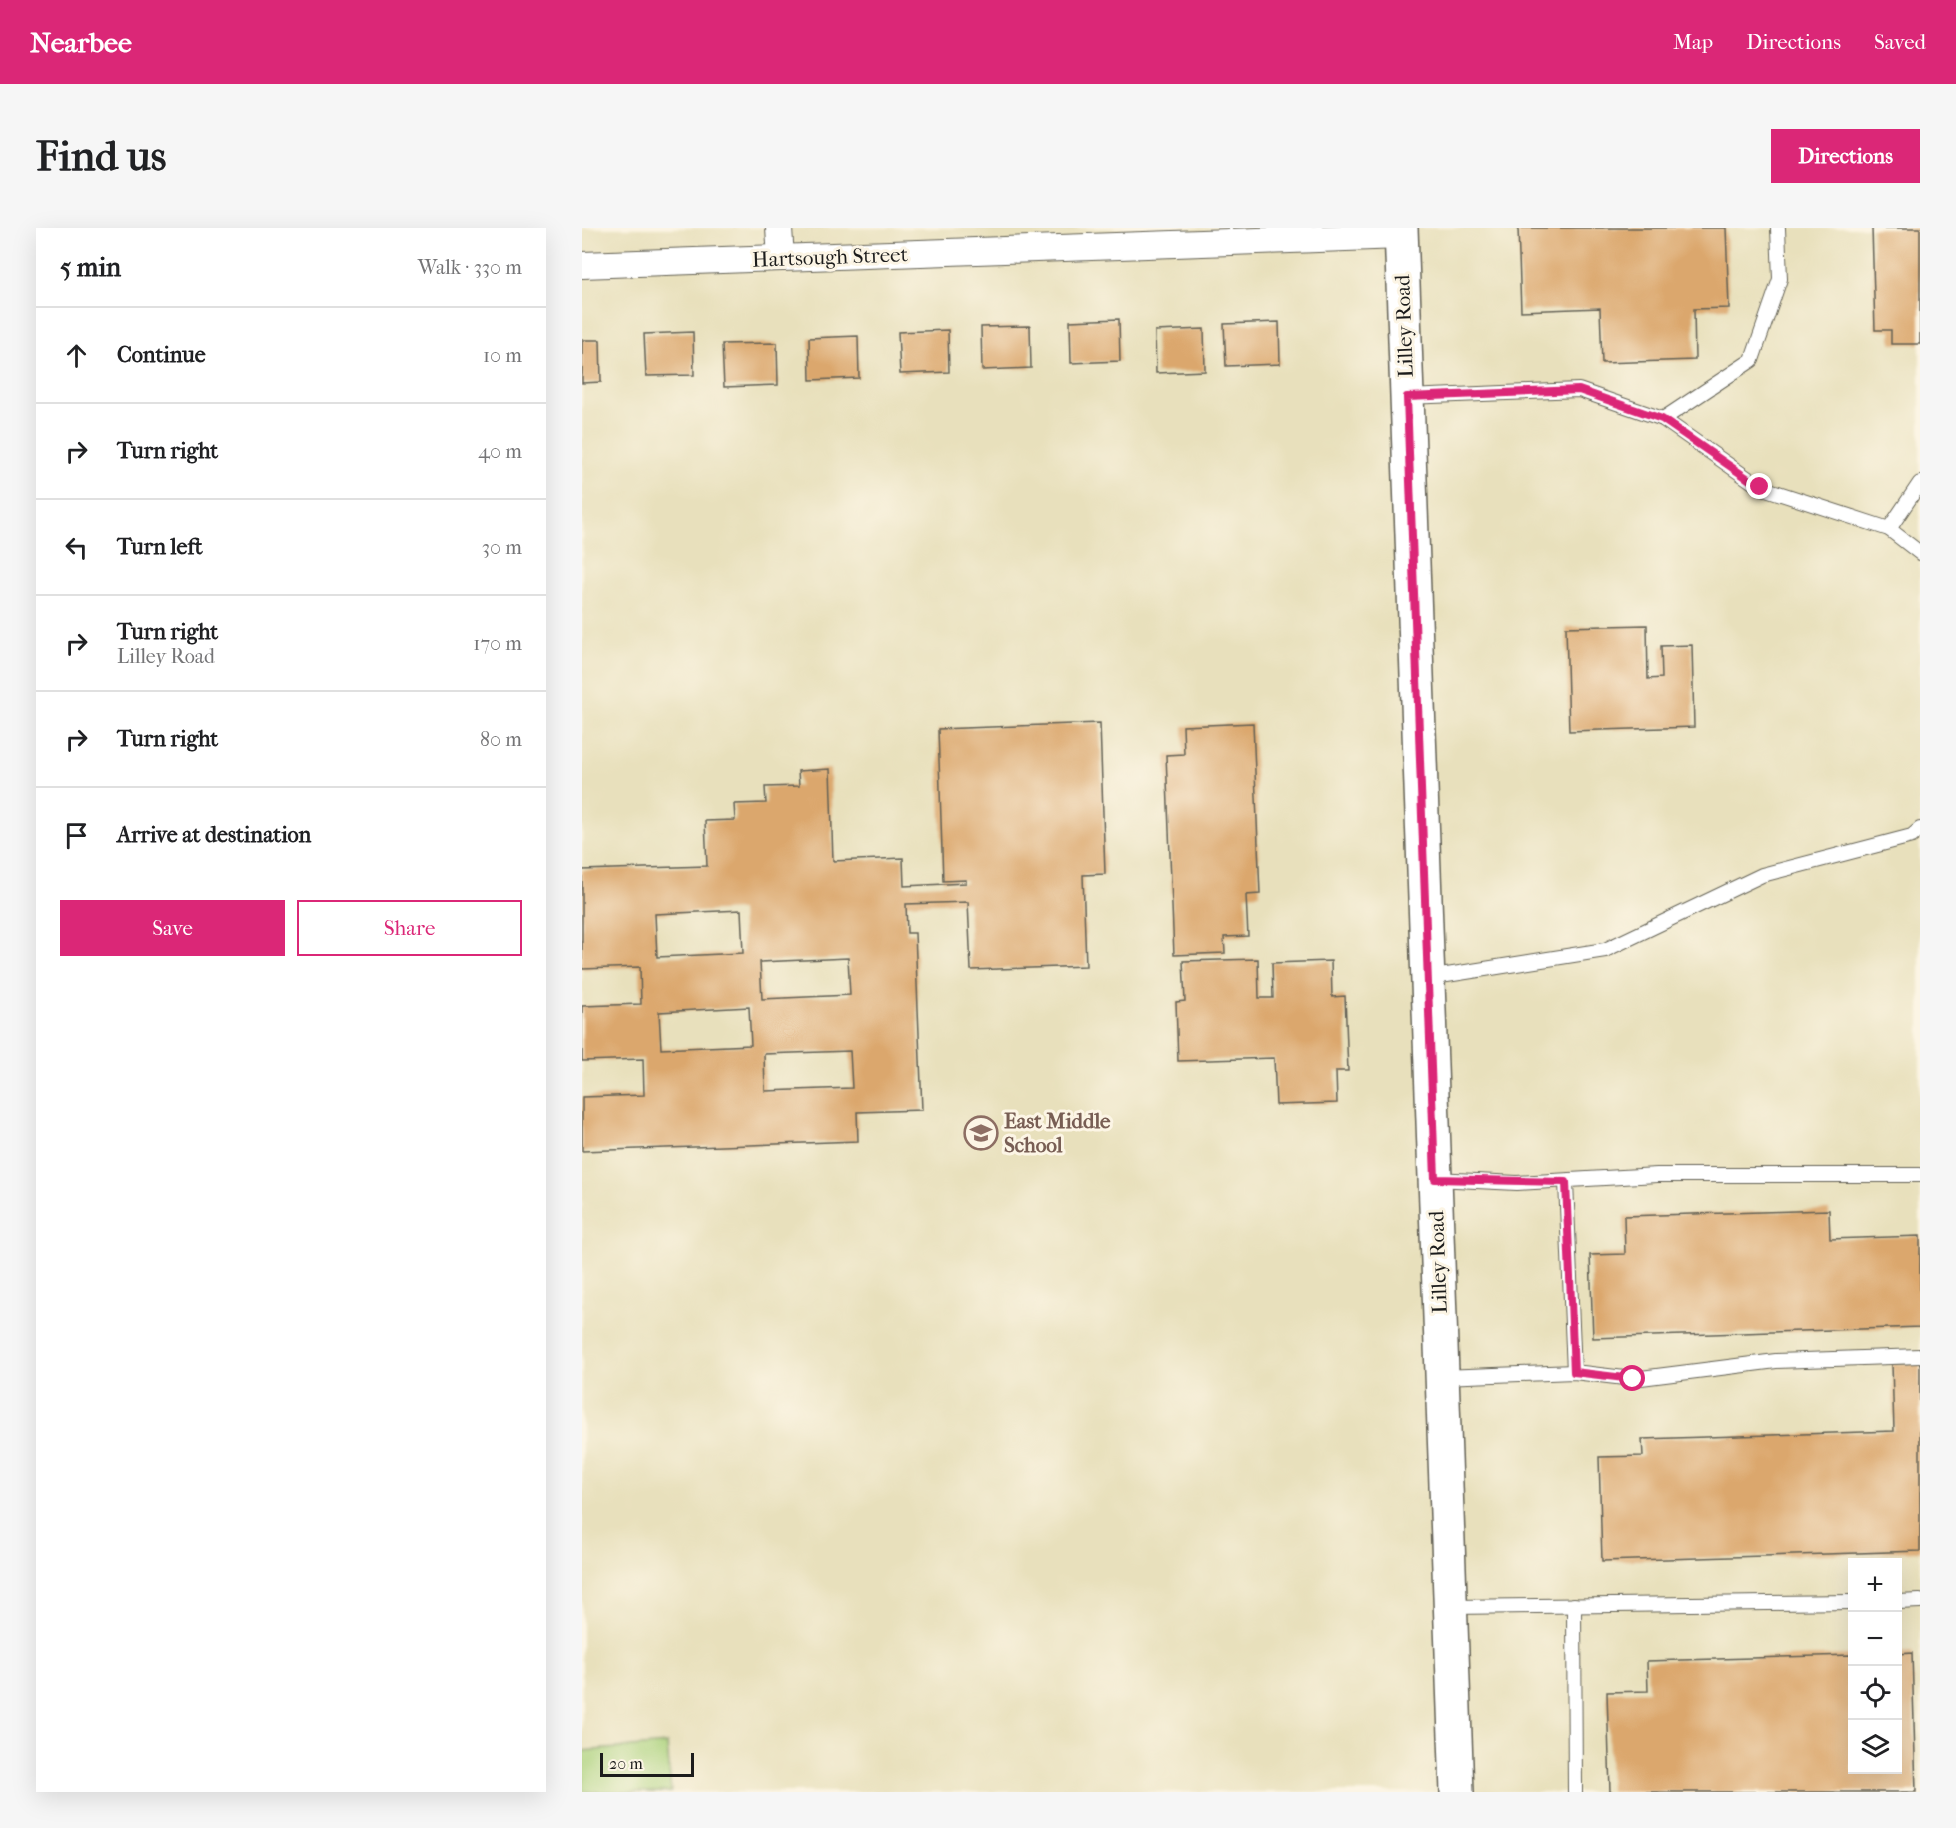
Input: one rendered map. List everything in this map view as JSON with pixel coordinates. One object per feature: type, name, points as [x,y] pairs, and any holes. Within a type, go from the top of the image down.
[{"type":"street","points":[[779,228],[781,258]]},
{"type":"street","name":"Hartsough Street","points":[[582,266],[1401,232]]},
{"type":"street","name":"Lilley Road","points":[[1401,232],[1457,1792]]},
{"type":"lane","points":[[1662,419],[1752,360],[1780,279],[1778,228]]},
{"type":"lane","points":[[1407,397],[1579,390],[1662,419],[1760,487],[1889,528],[1920,553]]},
{"type":"lane","points":[[1889,528],[1920,483]]},
{"type":"lane","points":[[1428,978],[1605,950],[1762,875],[1912,836],[1920,829]]},
{"type":"lane","points":[[1435,1179],[1566,1182],[1657,1175],[1920,1175]]},
{"type":"lane","points":[[1566,1182],[1574,1372]]},
{"type":"lane","points":[[1442,1377],[1574,1372],[1633,1379],[1776,1361],[1920,1356]]},
{"type":"lane","points":[[1902,1602],[1920,1601]]},
{"type":"lane","points":[[1450,1607],[1848,1602]]},
{"type":"lane","points":[[1574,1605],[1575,1792]]},
{"type":"green space","points":[[667,1744],[671,1792],[582,1792],[582,1751]]},
{"type":"building","points":[[1518,228],[1726,228],[1729,308],[1694,309],[1695,360],[1602,363],[1600,308],[1521,311]]},
{"type":"building","points":[[1872,228],[1920,228],[1920,344],[1891,344],[1891,330],[1875,330]]},
{"type":"building","points":[[1119,319],[1120,361],[1071,363],[1070,321]]},
{"type":"building","points":[[1279,322],[1280,364],[1226,366],[1224,324]]},
{"type":"building","points":[[1030,326],[1031,368],[982,370],[981,327]]},
{"type":"building","points":[[1204,329],[1205,371],[1156,373],[1155,331]]},
{"type":"building","points":[[948,330],[949,372],[900,374],[898,332]]},
{"type":"building","points":[[693,332],[694,375],[646,376],[644,334]]},
{"type":"building","points":[[858,336],[859,378],[810,380],[809,338]]},
{"type":"building","points":[[582,340],[600,340],[601,382],[582,383]]},
{"type":"building","points":[[777,343],[778,385],[724,387],[722,344]]},
{"type":"building","points":[[1647,625],[1648,679],[1662,678],[1661,646],[1692,645],[1694,727],[1569,731],[1566,627]]},
{"type":"building","points":[[1100,723],[1105,874],[1083,875],[1086,966],[971,970],[968,902],[906,904],[907,933],[915,933],[922,1110],[857,1112],[858,1141],[582,1151],[582,1097],[644,1095],[643,1059],[582,1061],[582,1006],[641,1004],[640,967],[582,969],[582,870],[707,866],[705,821],[735,820],[734,804],[766,803],[765,787],[799,786],[798,771],[830,769],[833,861],[903,858],[904,886],[966,883],[966,880],[943,881],[938,729]],"holes":[[[741,910],[743,953],[657,957],[655,914]],[[848,958],[850,995],[762,999],[760,962]],[[749,1007],[751,1045],[661,1049],[659,1012]],[[850,1051],[852,1088],[765,1091],[764,1054]]]},
{"type":"building","points":[[1253,723],[1260,894],[1246,895],[1248,936],[1224,937],[1225,953],[1174,955],[1166,755],[1184,754],[1183,726]]},
{"type":"building","points":[[1258,959],[1259,998],[1273,998],[1272,963],[1331,961],[1332,997],[1345,996],[1348,1071],[1336,1071],[1337,1103],[1276,1105],[1274,1058],[1178,1061],[1176,1002],[1185,1001],[1183,961]]},
{"type":"building","points":[[1829,1210],[1830,1239],[1920,1236],[1920,1327],[1593,1338],[1590,1255],[1625,1254],[1624,1216]]},
{"type":"building","points":[[1920,1363],[1920,1551],[1602,1561],[1599,1457],[1643,1456],[1642,1439],[1894,1431],[1892,1364]]},
{"type":"building","points":[[1912,1653],[1916,1792],[1610,1792],[1607,1692],[1648,1691],[1647,1661],[1848,1655],[1848,1774],[1902,1774],[1902,1654]]},
{"type":"place","name":"East Middle School","points":[[981,1133]]},
{"type":"route","points":[[1633,1379],[1574,1372],[1566,1182],[1517,1183],[1435,1179],[1407,397],[1579,390],[1662,419],[1760,487]]}]
